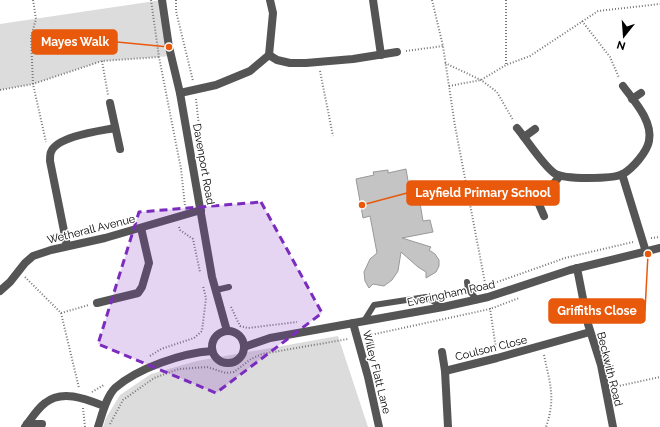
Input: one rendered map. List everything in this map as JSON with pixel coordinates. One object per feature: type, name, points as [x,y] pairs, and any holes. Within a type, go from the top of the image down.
[{"type":"street","name":"Davenport Road","points":[[162,0],[212,277],[227,331]]},
{"type":"street","points":[[180,93],[216,85],[250,71],[269,54],[272,13],[270,0]]},
{"type":"street","points":[[373,0],[381,55]]},
{"type":"street","points":[[269,54],[277,60],[290,63],[318,62],[397,52]]},
{"type":"street","points":[[517,128],[554,174],[572,179],[622,174],[643,155],[649,140],[648,123],[623,86]]},
{"type":"street","points":[[632,99],[641,93]]},
{"type":"street","points":[[110,103],[120,149]]},
{"type":"street","points":[[67,246],[50,161],[51,152],[56,145],[84,134],[115,128]]},
{"type":"street","points":[[524,137],[535,129]]},
{"type":"street","points":[[622,174],[646,252]]},
{"type":"street","points":[[538,202],[560,176]]},
{"type":"street","points":[[526,200],[538,202]]},
{"type":"street","points":[[538,202],[544,216]]},
{"type":"street","name":"Wetherall Avenue","points":[[0,291],[33,256],[67,246],[105,238],[201,210]]},
{"type":"street","points":[[97,303],[138,293],[142,287],[149,263],[141,228]]},
{"type":"street","name":"Everingham Road","points":[[244,347],[270,338],[364,322],[477,300],[577,268],[660,248]]},
{"type":"street","name":"Beckwith Road","points":[[577,268],[590,332],[601,365],[613,427]]},
{"type":"street","name":"Willey Flatt Lane","points":[[353,323],[379,427]]},
{"type":"street","points":[[227,331],[231,331],[239,336],[244,347],[243,353],[239,358],[232,362],[225,363],[216,359],[212,351],[212,343],[214,337],[227,331]]},
{"type":"street","name":"Coulson Close","points":[[445,371],[590,332]]},
{"type":"street","points":[[98,427],[104,406],[114,389],[146,369],[173,358],[195,352],[212,351]]},
{"type":"street","name":"Coulson Close","points":[[442,352],[445,371],[448,427]]},
{"type":"street","points":[[26,426],[45,403],[57,397],[81,397],[104,406]]},
{"type":"street","points":[[26,426],[42,424]]},
{"type":"lane","points":[[467,282],[468,289],[477,300]]},
{"type":"lane","points":[[216,290],[227,287]]},
{"type":"lane","points":[[364,322],[374,305],[426,297],[443,307]]},
{"type":"path","points":[[33,0],[36,19],[31,37],[33,84],[50,161]]},
{"type":"path","points":[[151,0],[181,169],[185,206],[176,217],[180,230],[193,239],[201,276]]},
{"type":"path","points":[[176,0],[176,11],[195,90],[202,155]]},
{"type":"path","points":[[432,0],[443,46],[468,196],[488,297],[497,358]]},
{"type":"path","points":[[506,0],[506,65]]},
{"type":"path","points":[[449,86],[481,80],[506,65],[530,56],[598,11],[660,4]]},
{"type":"path","points":[[582,21],[610,57],[623,86]]},
{"type":"path","points":[[397,52],[443,46]]},
{"type":"path","points":[[0,90],[33,84],[102,61],[171,56]]},
{"type":"path","points":[[102,61],[110,103]]},
{"type":"path","points":[[318,62],[333,136]]},
{"type":"path","points":[[445,63],[481,80],[497,92],[517,128]]},
{"type":"path","points":[[468,289],[486,286],[565,258],[642,240]]},
{"type":"path","points":[[19,271],[61,313],[81,397],[85,427]]},
{"type":"path","points":[[150,356],[162,348],[194,338],[202,331],[206,298],[203,283]]},
{"type":"path","points":[[227,287],[226,295],[240,326],[248,328],[298,322]]},
{"type":"path","points":[[109,427],[123,400],[154,378],[179,369],[207,366],[226,373],[234,372],[251,359],[262,354],[357,338],[490,309],[526,296]]},
{"type":"path","points":[[61,313],[97,303]]},
{"type":"path","name":"Coulson Close","points":[[542,346],[552,394],[550,414],[546,427]]},
{"type":"path","points":[[605,389],[634,384],[660,377]]},
{"type":"path","points":[[81,397],[108,383]]},
{"type":"highlighted area","points":[[261,202],[322,313],[216,393],[98,344],[139,212]]},
{"type":"shaded area","points":[[162,0],[171,56],[102,61],[33,84],[0,90],[0,24]]},
{"type":"shaded area","points":[[338,336],[368,427],[103,427],[106,418],[120,395],[151,374],[197,361]]},
{"type":"building","points":[[406,169],[410,192],[418,191],[423,221],[430,220],[433,232],[402,238],[431,247],[429,250],[435,254],[439,260],[439,266],[436,272],[426,278],[426,272],[401,252],[398,271],[392,280],[384,286],[373,284],[369,288],[365,281],[364,272],[370,259],[377,253],[370,216],[363,218],[356,179],[374,175],[373,172],[388,170],[388,173]]},
{"type":"place","name":"Mayes Walk","points":[[169,47]]},
{"type":"place","name":"Layfield Primary School","points":[[362,205]]},
{"type":"place","name":"Griffiths Close","points":[[648,254]]}]
